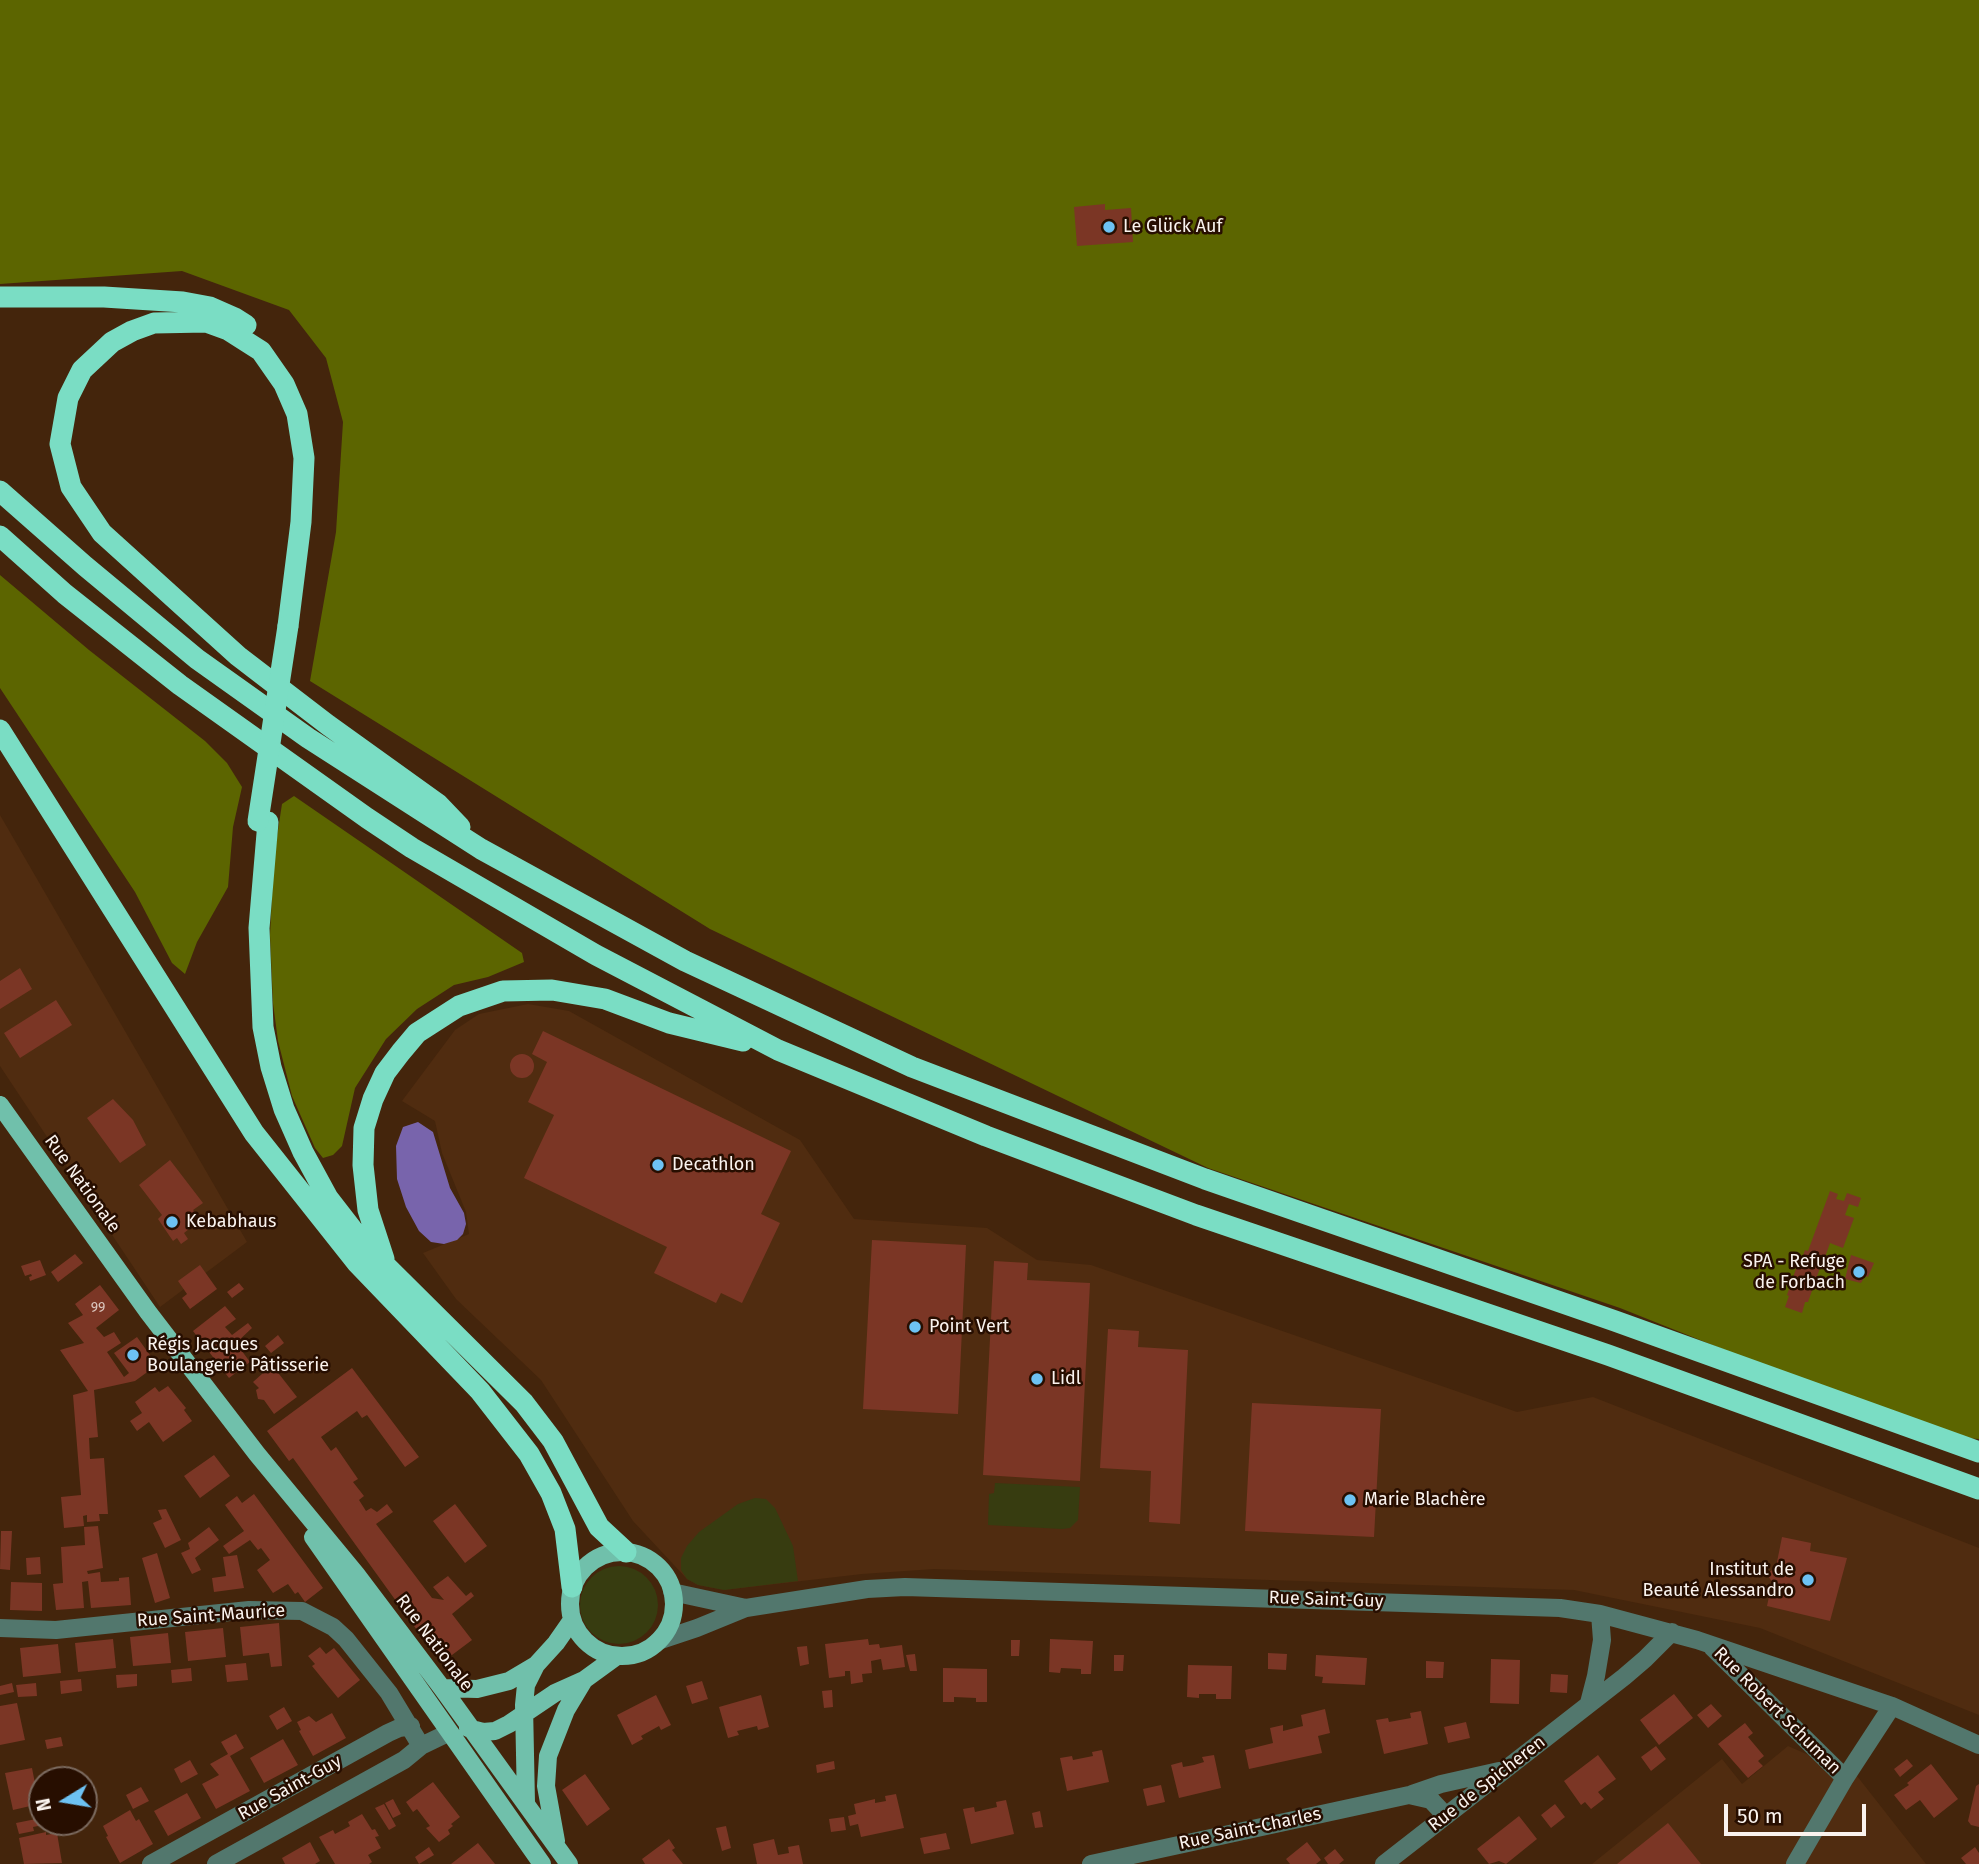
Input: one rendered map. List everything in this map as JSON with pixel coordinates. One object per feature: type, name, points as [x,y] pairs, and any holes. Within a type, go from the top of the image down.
[{"type":"highway","points":[[0,297],[104,297],[183,302],[210,307],[235,318],[269,342],[295,378],[308,411],[314,456],[312,523],[292,627],[249,928],[252,1027],[261,1070],[292,1157],[321,1220]]},
{"type":"highway","points":[[292,627],[301,522],[303,458],[297,414],[284,384],[261,351],[228,330],[206,322],[154,323],[112,342],[82,370],[68,398],[60,444],[71,487],[103,533],[238,656],[328,726],[438,804],[481,849]]},
{"type":"highway","points":[[0,491],[197,659],[308,738],[481,849],[685,961],[912,1067],[1205,1179],[1979,1452]]},
{"type":"highway","points":[[0,537],[65,594],[180,685],[412,848],[596,955],[778,1050],[986,1136],[1196,1215],[1595,1351],[1979,1489]]},
{"type":"highway","points":[[0,730],[254,1133],[357,1263],[480,1391],[529,1454],[551,1493],[565,1529],[572,1587]]},
{"type":"highway","points":[[263,821],[259,956],[263,1027],[271,1067],[284,1109],[298,1141],[328,1198],[352,1229],[524,1403],[553,1441],[599,1527],[626,1552]]},
{"type":"highway","points":[[387,1267],[368,1210],[363,1165],[365,1128],[373,1099],[386,1073],[401,1052],[417,1033],[458,1006],[503,991],[552,990],[605,999],[669,1023],[778,1050]]},
{"type":"main road","name":"Rue Nationale","points":[[0,1105],[148,1312],[257,1454],[356,1574],[569,1864]]},
{"type":"main road","name":"Rue Nationale","points":[[257,1454],[434,1713],[539,1860]]},
{"type":"main road","points":[[626,1552],[642,1556],[656,1564],[666,1577],[674,1605],[671,1618],[658,1641],[646,1650],[617,1656],[602,1652],[589,1644],[579,1633],[570,1609],[572,1587],[588,1564],[599,1557],[626,1552]]},
{"type":"main road","points":[[539,1860],[526,1804],[523,1714],[526,1685],[536,1665],[572,1620]]},
{"type":"main road","points":[[434,1713],[472,1729],[495,1731],[555,1693],[584,1680],[617,1656]]},
{"type":"main road","points":[[442,1688],[464,1690],[493,1686],[536,1665]]},
{"type":"main road","points":[[557,1848],[546,1786],[548,1756],[566,1710],[584,1680]]},
{"type":"street","name":"Rue Saint-Guy","points":[[658,1641],[746,1608],[843,1592],[905,1587],[1547,1608],[1600,1614],[1710,1644],[1892,1706],[1979,1745]]},
{"type":"street","name":"Rue Saint-Guy","points":[[672,1592],[746,1608]]},
{"type":"street","name":"Rue Saint-Maurice","points":[[0,1628],[56,1630],[249,1610],[302,1611],[333,1627],[346,1639],[389,1693],[411,1726]]},
{"type":"street","points":[[1589,1703],[1602,1640],[1600,1614]]},
{"type":"street","name":"Rue de Spicheren","points":[[1384,1864],[1645,1659],[1672,1632]]},
{"type":"street","name":"Rue Robert Schuman","points":[[1710,1644],[1845,1778]]},
{"type":"street","name":"Rue Robert Schuman","points":[[1795,1864],[1845,1778],[1892,1706]]},
{"type":"street","name":"Rue Saint-Guy","points":[[151,1864],[388,1733],[411,1726]]},
{"type":"street","points":[[411,1726],[421,1746]]},
{"type":"street","name":"Rue Saint-Guy","points":[[216,1864],[404,1760],[421,1746],[448,1732]]},
{"type":"street","name":"Rue Saint-Charles","points":[[1091,1864],[1409,1795],[1441,1784],[1506,1769]]},
{"type":"street","points":[[1409,1795],[1431,1800],[1446,1816]]},
{"type":"shaded area","points":[[0,815],[247,1242],[160,1307],[0,1066]]},
{"type":"shaded area","points":[[528,1004],[569,1011],[800,1140],[854,1219],[987,1228],[1037,1260],[1091,1265],[1517,1412],[1593,1397],[1979,1548],[1979,1715],[1760,1628],[1574,1590],[934,1569],[862,1574],[724,1590],[698,1585],[687,1579],[633,1521],[541,1380],[456,1299],[423,1253],[469,1234],[466,1212],[442,1153],[435,1121],[402,1101],[455,1030],[479,1014]]},
{"type":"shaded area","points":[[418,1122],[433,1132],[450,1188],[464,1213],[466,1224],[463,1234],[457,1240],[444,1244],[431,1242],[419,1231],[406,1207],[397,1179],[396,1146],[403,1127]]},
{"type":"shaded area","points":[[1788,1746],[1857,1776],[1926,1864],[1592,1864],[1722,1759],[1742,1784]]},
{"type":"green space","points":[[0,0],[1979,0],[1979,1439],[1940,1436],[1620,1308],[1208,1168],[710,929],[310,681],[336,532],[343,422],[326,358],[289,310],[182,271],[0,284]]},
{"type":"green space","points":[[0,575],[89,650],[205,741],[227,763],[242,787],[233,827],[228,887],[197,942],[185,974],[172,963],[135,892],[0,688]]},
{"type":"green space","points":[[294,796],[522,953],[524,962],[488,977],[454,985],[417,1009],[386,1039],[355,1088],[342,1146],[333,1155],[323,1158],[315,1148],[292,1096],[278,1041],[273,1003],[270,935],[274,856],[282,804]]},
{"type":"green space","points":[[995,1483],[1080,1487],[1078,1520],[1070,1528],[1062,1529],[988,1525],[989,1494],[994,1493]]},
{"type":"green space","points":[[755,1498],[766,1499],[775,1508],[793,1546],[798,1581],[724,1590],[698,1585],[687,1579],[681,1570],[681,1558],[687,1546],[699,1532],[738,1504]]},
{"type":"green space","points":[[619,1566],[634,1569],[647,1577],[655,1590],[658,1605],[655,1620],[647,1633],[634,1641],[619,1644],[604,1641],[591,1633],[583,1620],[580,1605],[583,1590],[591,1577],[604,1569]]},
{"type":"building","name":"Le Glück Auf","points":[[1105,204],[1105,210],[1131,208],[1133,242],[1077,246],[1074,207]]},
{"type":"building","points":[[20,968],[32,989],[0,1009],[0,981]]},
{"type":"building","points":[[56,1000],[72,1025],[20,1058],[4,1033]]},
{"type":"building","name":"Decathlon","points":[[543,1031],[791,1151],[761,1214],[780,1223],[742,1303],[721,1293],[716,1303],[654,1273],[667,1247],[524,1178],[554,1115],[528,1102],[547,1062],[532,1054]]},
{"type":"building","points":[[517,1054],[527,1054],[534,1061],[534,1071],[527,1078],[517,1078],[510,1071],[510,1061]]},
{"type":"building","points":[[113,1099],[133,1120],[146,1145],[120,1163],[87,1118]]},
{"type":"building","points":[[170,1160],[203,1203],[193,1210],[199,1217],[186,1226],[189,1229],[184,1233],[188,1239],[181,1244],[177,1238],[173,1241],[158,1219],[162,1215],[139,1185]]},
{"type":"building","points":[[1830,1191],[1838,1194],[1836,1199],[1844,1201],[1847,1193],[1861,1198],[1858,1207],[1849,1204],[1845,1215],[1854,1218],[1843,1248],[1830,1243],[1825,1257],[1822,1256],[1802,1313],[1785,1307],[1789,1296],[1787,1295],[1799,1260],[1801,1261],[1805,1250],[1808,1251]]},
{"type":"building","name":"Point Vert","points":[[872,1240],[966,1245],[958,1414],[863,1409]]},
{"type":"building","points":[[75,1254],[83,1263],[58,1282],[51,1272]]},
{"type":"building","name":"SPA - Refuge de Forbach","points":[[1851,1255],[1874,1263],[1868,1277],[1865,1276],[1861,1283],[1845,1279]]},
{"type":"building","points":[[40,1260],[46,1275],[30,1281],[31,1274],[25,1276],[21,1266]]},
{"type":"building","name":"Lidl","points":[[994,1261],[1028,1263],[1027,1280],[1090,1283],[1080,1481],[983,1475]]},
{"type":"building","points":[[200,1265],[217,1289],[190,1309],[182,1298],[187,1294],[178,1281]]},
{"type":"building","points":[[239,1283],[244,1289],[232,1298],[227,1292]]},
{"type":"building","points":[[100,1285],[119,1310],[96,1328],[104,1337],[114,1332],[121,1343],[107,1352],[124,1377],[129,1373],[114,1353],[137,1337],[157,1365],[135,1381],[94,1390],[98,1437],[89,1438],[90,1459],[104,1458],[108,1514],[99,1514],[100,1521],[87,1522],[87,1515],[83,1516],[84,1526],[64,1528],[61,1497],[81,1495],[73,1395],[88,1391],[60,1350],[84,1343],[68,1323],[83,1315],[75,1304]]},
{"type":"building","points":[[225,1306],[236,1319],[225,1327],[232,1335],[248,1323],[252,1328],[236,1343],[250,1362],[229,1378],[193,1331]]},
{"type":"building","points":[[1108,1329],[1139,1331],[1138,1347],[1188,1350],[1180,1524],[1149,1522],[1151,1471],[1100,1468]]},
{"type":"building","points":[[278,1335],[284,1343],[271,1353],[265,1346]]},
{"type":"building","points":[[272,1365],[297,1397],[274,1414],[264,1400],[258,1399],[256,1390],[259,1388],[253,1382]]},
{"type":"building","points":[[352,1368],[419,1457],[405,1467],[367,1415],[362,1418],[357,1411],[321,1437],[331,1451],[336,1447],[358,1479],[353,1482],[364,1496],[359,1500],[366,1511],[371,1508],[377,1512],[387,1504],[393,1512],[376,1524],[432,1598],[444,1600],[433,1587],[448,1576],[466,1596],[471,1592],[474,1596],[452,1614],[472,1640],[448,1658],[428,1632],[422,1637],[293,1458],[289,1461],[267,1431]]},
{"type":"building","points":[[168,1386],[186,1408],[184,1410],[192,1421],[163,1442],[149,1422],[137,1431],[130,1421],[142,1413],[135,1402],[155,1387],[159,1392]]},
{"type":"building","points":[[1252,1403],[1381,1409],[1374,1537],[1245,1531]]},
{"type":"building","points":[[214,1455],[230,1476],[200,1498],[184,1476]]},
{"type":"building","points":[[254,1494],[323,1588],[305,1602],[288,1584],[273,1593],[257,1570],[270,1560],[261,1548],[258,1550],[250,1540],[229,1554],[223,1546],[244,1531],[225,1505],[237,1496],[242,1503]]},
{"type":"building","points":[[455,1504],[487,1546],[465,1563],[433,1521]]},
{"type":"building","points":[[166,1509],[181,1540],[165,1548],[153,1523],[162,1519],[158,1510]]},
{"type":"building","points":[[98,1526],[103,1568],[87,1571],[88,1574],[100,1572],[101,1582],[119,1581],[119,1578],[129,1577],[131,1605],[91,1608],[88,1581],[82,1582],[84,1608],[56,1610],[53,1584],[63,1583],[61,1547],[85,1545],[84,1527]]},
{"type":"building","points":[[209,1527],[219,1540],[195,1558],[201,1570],[192,1574],[181,1553],[190,1549],[188,1543]]},
{"type":"building","points":[[1,1531],[12,1531],[10,1570],[0,1569]]},
{"type":"building","name":"Institut de Beauté Alessandro","points":[[1782,1537],[1811,1543],[1810,1551],[1847,1558],[1830,1621],[1767,1606],[1772,1582],[1767,1574],[1776,1567]]},
{"type":"building","points":[[157,1553],[170,1598],[155,1603],[142,1558]]},
{"type":"building","points":[[237,1555],[244,1588],[214,1592],[212,1578],[226,1576],[223,1557]]},
{"type":"building","points":[[40,1557],[41,1574],[27,1575],[26,1558]]},
{"type":"building","points":[[11,1582],[42,1583],[42,1611],[10,1610]]},
{"type":"building","points":[[279,1623],[282,1666],[271,1667],[269,1653],[243,1656],[240,1627]]},
{"type":"building","points":[[223,1628],[226,1657],[188,1661],[185,1632]]},
{"type":"building","points":[[168,1633],[171,1663],[133,1666],[130,1637]]},
{"type":"building","points":[[113,1639],[116,1668],[78,1672],[75,1643]]},
{"type":"building","points":[[868,1639],[869,1645],[879,1644],[880,1648],[902,1645],[905,1667],[883,1670],[881,1659],[871,1661],[872,1673],[862,1674],[863,1682],[851,1684],[850,1671],[845,1671],[845,1676],[829,1678],[825,1644]]},
{"type":"building","points":[[1050,1639],[1093,1641],[1091,1674],[1081,1674],[1081,1669],[1061,1668],[1060,1673],[1049,1672]]},
{"type":"building","points":[[1011,1640],[1020,1640],[1019,1656],[1011,1656]]},
{"type":"building","points":[[58,1644],[61,1673],[23,1677],[20,1648]]},
{"type":"building","points":[[807,1646],[809,1664],[800,1666],[797,1647]]},
{"type":"building","points":[[320,1647],[326,1654],[334,1648],[360,1680],[338,1698],[312,1666],[315,1664],[308,1656]]},
{"type":"building","points":[[1268,1653],[1287,1654],[1286,1670],[1268,1669]]},
{"type":"building","points":[[915,1654],[917,1671],[910,1671],[906,1655]]},
{"type":"building","points":[[1114,1655],[1124,1655],[1123,1671],[1114,1671]]},
{"type":"building","points":[[1316,1655],[1367,1658],[1365,1685],[1322,1683],[1323,1677],[1315,1676]]},
{"type":"building","points":[[1491,1659],[1520,1660],[1519,1704],[1490,1703]]},
{"type":"building","points":[[1426,1661],[1444,1662],[1443,1678],[1426,1678]]},
{"type":"building","points":[[246,1663],[248,1680],[227,1682],[225,1665]]},
{"type":"building","points":[[1188,1665],[1232,1666],[1231,1699],[1216,1699],[1216,1694],[1199,1694],[1199,1698],[1187,1697]]},
{"type":"building","points":[[191,1668],[192,1681],[172,1683],[171,1670]]},
{"type":"building","points":[[943,1668],[987,1669],[987,1702],[976,1702],[976,1698],[954,1697],[954,1702],[943,1702]]},
{"type":"building","points":[[137,1674],[137,1686],[117,1688],[116,1675]]},
{"type":"building","points":[[1551,1674],[1568,1675],[1567,1693],[1550,1692]]},
{"type":"building","points":[[81,1679],[82,1691],[61,1694],[60,1681]]},
{"type":"building","points":[[702,1681],[708,1699],[692,1704],[686,1686]]},
{"type":"building","points":[[12,1683],[14,1692],[0,1695],[0,1686]]},
{"type":"building","points":[[36,1683],[37,1696],[18,1697],[16,1685]]},
{"type":"building","points":[[832,1690],[833,1707],[824,1708],[822,1691]]},
{"type":"building","points":[[1674,1694],[1693,1718],[1659,1745],[1640,1720]]},
{"type":"building","points":[[656,1695],[671,1725],[661,1730],[659,1726],[641,1736],[643,1739],[632,1745],[617,1715]]},
{"type":"building","points":[[761,1695],[769,1727],[758,1730],[757,1726],[737,1731],[739,1735],[728,1738],[719,1707]]},
{"type":"building","points":[[17,1703],[25,1740],[0,1745],[0,1706]]},
{"type":"building","points":[[1711,1704],[1722,1716],[1708,1728],[1697,1715]]},
{"type":"building","points":[[284,1707],[292,1721],[277,1730],[269,1716]]},
{"type":"building","points":[[1325,1709],[1330,1733],[1318,1736],[1322,1753],[1249,1769],[1245,1750],[1273,1743],[1270,1728],[1283,1725],[1283,1731],[1303,1726],[1301,1715]]},
{"type":"building","points":[[1421,1711],[1428,1744],[1384,1754],[1376,1720],[1388,1718],[1389,1722],[1411,1718],[1410,1713]]},
{"type":"building","points":[[332,1713],[346,1738],[313,1756],[297,1722],[309,1716],[316,1722]]},
{"type":"building","points":[[1466,1722],[1470,1738],[1448,1743],[1444,1727]]},
{"type":"building","points":[[1745,1723],[1753,1733],[1748,1737],[1764,1756],[1758,1761],[1763,1766],[1748,1778],[1718,1744]]},
{"type":"building","points":[[236,1734],[244,1748],[230,1756],[250,1791],[216,1809],[202,1784],[219,1775],[210,1764],[228,1754],[221,1742]]},
{"type":"building","points":[[61,1737],[63,1746],[47,1749],[45,1740]]},
{"type":"building","points":[[283,1739],[298,1765],[264,1783],[250,1758]]},
{"type":"building","points":[[1656,1746],[1666,1759],[1651,1771],[1641,1757]]},
{"type":"building","points":[[1102,1750],[1109,1782],[1067,1791],[1060,1758],[1072,1756],[1073,1760],[1093,1756],[1092,1752]]},
{"type":"building","points":[[1214,1755],[1221,1788],[1179,1798],[1171,1765],[1182,1762],[1183,1767],[1194,1765],[1204,1762],[1202,1757]]},
{"type":"building","points":[[1598,1755],[1616,1779],[1598,1792],[1604,1799],[1591,1809],[1585,1802],[1581,1805],[1564,1781]]},
{"type":"building","points":[[1907,1759],[1913,1766],[1900,1777],[1894,1769]]},
{"type":"building","points":[[190,1760],[198,1774],[181,1783],[174,1769]]},
{"type":"building","points":[[834,1761],[835,1769],[817,1773],[816,1765]]},
{"type":"building","points":[[1931,1764],[1958,1799],[1934,1818],[1920,1800],[1906,1810],[1894,1795]]},
{"type":"building","points":[[28,1769],[28,1807],[13,1810],[5,1773]]},
{"type":"building","points":[[585,1774],[610,1809],[587,1826],[562,1790]]},
{"type":"building","points":[[433,1782],[460,1817],[451,1824],[453,1826],[448,1830],[450,1834],[439,1842],[426,1828],[430,1826],[417,1809],[413,1812],[406,1802]]},
{"type":"building","points":[[1979,1784],[1979,1827],[1968,1821],[1976,1786]]},
{"type":"building","points":[[1161,1785],[1165,1802],[1147,1806],[1143,1789]]},
{"type":"building","points":[[141,1787],[149,1801],[133,1809],[126,1795]]},
{"type":"building","points":[[187,1793],[201,1818],[168,1836],[154,1811]]},
{"type":"building","points":[[896,1794],[904,1828],[861,1837],[858,1824],[850,1826],[848,1816],[856,1814],[854,1804],[875,1799],[875,1803],[886,1801],[885,1796]]},
{"type":"building","points":[[393,1799],[401,1814],[393,1818],[385,1803]]},
{"type":"building","points":[[1006,1800],[1014,1834],[971,1844],[963,1809],[974,1807],[975,1812],[997,1807],[996,1802]]},
{"type":"building","points":[[384,1804],[396,1826],[389,1830],[375,1808]]},
{"type":"building","points":[[1555,1804],[1565,1817],[1551,1828],[1541,1815]]},
{"type":"building","points":[[130,1810],[136,1821],[139,1819],[153,1844],[120,1863],[103,1826]]},
{"type":"building","points":[[1040,1811],[1043,1827],[1035,1828],[1032,1813]]},
{"type":"building","points":[[362,1814],[379,1836],[375,1837],[381,1848],[368,1855],[372,1862],[369,1864],[335,1864],[319,1837],[333,1830],[335,1834],[350,1826],[348,1822]]},
{"type":"building","points":[[1519,1816],[1537,1839],[1506,1864],[1499,1861],[1489,1864],[1477,1849]]},
{"type":"building","points":[[844,1817],[846,1830],[831,1832],[829,1819]]},
{"type":"building","points":[[28,1821],[28,1832],[19,1834],[16,1823]]},
{"type":"building","points":[[1668,1823],[1701,1864],[1617,1864]]},
{"type":"building","points":[[726,1826],[731,1848],[722,1851],[716,1828]]},
{"type":"building","points":[[946,1833],[950,1849],[924,1854],[920,1838]]},
{"type":"building","points":[[58,1836],[62,1863],[24,1864],[19,1838]]},
{"type":"building","points":[[669,1839],[675,1848],[672,1850],[683,1864],[645,1864],[642,1859]]},
{"type":"building","points":[[774,1839],[778,1855],[789,1853],[788,1847],[799,1845],[803,1864],[757,1864],[753,1844]]},
{"type":"building","points":[[310,1842],[320,1861],[315,1864],[285,1864],[282,1858]]},
{"type":"building","points":[[1307,1842],[1321,1860],[1316,1864],[1290,1864],[1286,1859]]},
{"type":"building","points":[[478,1843],[495,1864],[451,1864]]},
{"type":"building","points":[[429,1847],[434,1855],[419,1864],[415,1857]]},
{"type":"building","points":[[1975,1847],[1979,1853],[1979,1864],[1966,1864],[1961,1858]]},
{"type":"building","points":[[1335,1849],[1344,1860],[1339,1864],[1328,1864],[1324,1858]]},
{"type":"place","name":"Le Glück Auf","points":[[1109,227]]},
{"type":"place","name":"Decathlon","points":[[658,1165]]},
{"type":"place","name":"Kebabhaus","points":[[172,1222]]},
{"type":"place","name":"SPA - Refuge de Forbach","points":[[1859,1272]]},
{"type":"place","name":"Point Vert","points":[[915,1327]]},
{"type":"place","name":"Régis Jacques Boulangerie Pâtisserie","points":[[133,1355]]},
{"type":"place","name":"Lidl","points":[[1037,1379]]},
{"type":"place","name":"Marie Blachère","points":[[1350,1500]]},
{"type":"place","name":"Institut de Beauté Alessandro","points":[[1808,1580]]}]
